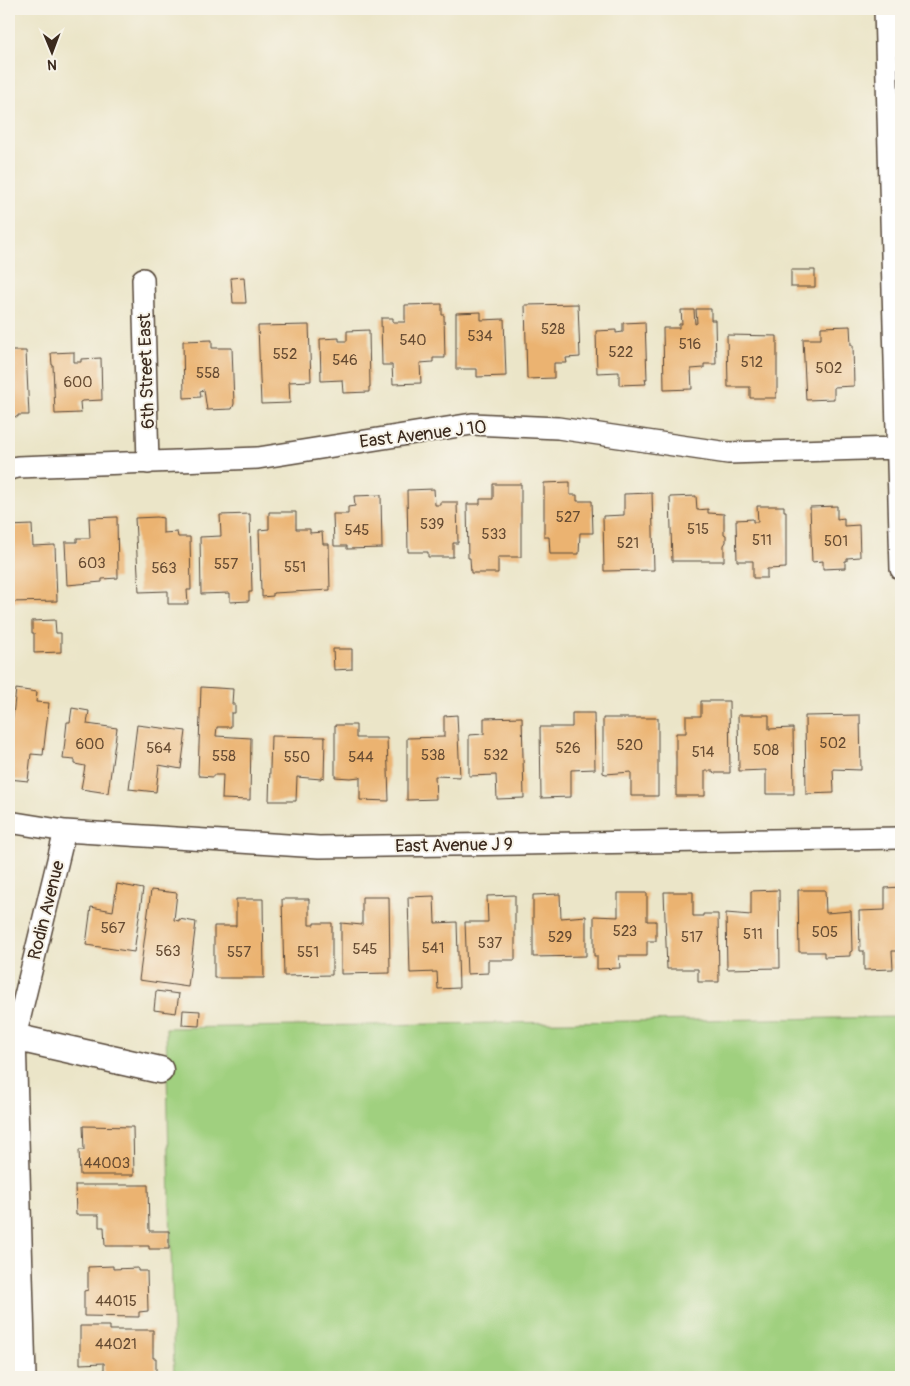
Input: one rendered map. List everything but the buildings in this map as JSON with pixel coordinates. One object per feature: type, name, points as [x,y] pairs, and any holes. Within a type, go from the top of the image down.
[{"type":"street","points":[[884,9],[901,569]]},
{"type":"street","name":"6th Street East","points":[[143,279],[148,463]]},
{"type":"street","name":"East Avenue J 10","points":[[9,469],[18,467],[258,458],[472,424],[558,428],[728,453],[896,448]]},
{"type":"street","name":"East Avenue J 9","points":[[9,822],[65,831],[319,847],[901,838]]},
{"type":"street","name":"Rodin Avenue","points":[[25,1377],[12,1036],[65,831]]},
{"type":"street","points":[[12,1036],[160,1070]]},
{"type":"green space","points":[[901,1017],[901,1377],[174,1377],[166,1028]]}]
